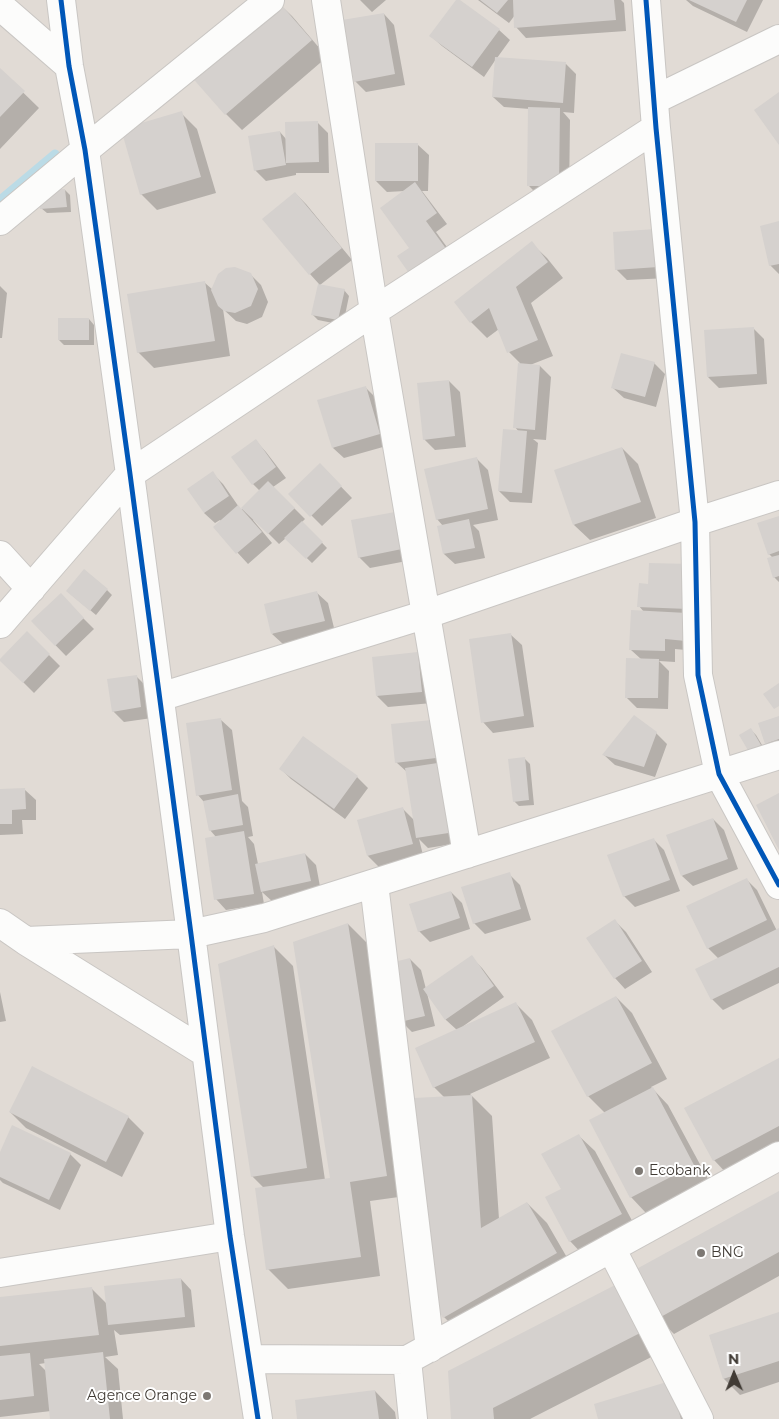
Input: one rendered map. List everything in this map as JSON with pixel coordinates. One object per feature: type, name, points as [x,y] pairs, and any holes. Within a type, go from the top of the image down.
[{"type":"street","points":[[61,0],[69,66],[85,150],[130,474],[230,1236],[258,1419]]},
{"type":"street","points":[[0,221],[270,0]]},
{"type":"street","points":[[326,0],[374,311],[467,854]]},
{"type":"street","points":[[646,0],[656,128],[695,522],[698,675],[719,774],[779,885]]},
{"type":"street","points":[[0,6],[69,66]]},
{"type":"street","points":[[654,100],[779,39]]},
{"type":"street","points":[[0,624],[130,474],[374,311],[656,128]]},
{"type":"street","points":[[160,697],[426,614],[779,495]]},
{"type":"street","points":[[0,555],[30,589]]},
{"type":"street","points":[[26,941],[191,934],[264,918],[779,755]]},
{"type":"street","points":[[374,884],[418,1354],[413,1419]]},
{"type":"street","points":[[0,923],[206,1053]]},
{"type":"street","points":[[249,1359],[418,1354],[779,1156]]},
{"type":"street","points":[[0,1273],[230,1236]]},
{"type":"street","points":[[611,1248],[699,1419]]},
{"type":"shaded area","points":[[0,0],[779,0],[779,1419],[0,1419]]},
{"type":"building","points":[[277,0],[312,40],[225,115],[189,74]]},
{"type":"building","points":[[456,0],[460,0],[500,29],[472,67],[429,36]]},
{"type":"building","points":[[480,0],[508,0],[497,13]]},
{"type":"building","points":[[513,0],[614,0],[616,20],[514,28]]},
{"type":"building","points":[[689,0],[747,0],[736,22]]},
{"type":"building","points":[[384,13],[395,74],[354,82],[342,20]]},
{"type":"building","points":[[495,57],[566,62],[563,103],[492,97]]},
{"type":"building","points":[[0,68],[25,91],[0,117]]},
{"type":"building","points":[[779,92],[779,145],[754,110]]},
{"type":"building","points":[[528,107],[560,108],[559,186],[527,186]]},
{"type":"building","points":[[182,111],[201,177],[140,195],[121,129]]},
{"type":"building","points":[[318,121],[319,162],[286,163],[285,122]]},
{"type":"building","points":[[280,131],[286,165],[254,171],[248,136]]},
{"type":"building","points":[[375,143],[418,143],[418,181],[375,181]]},
{"type":"building","points":[[415,182],[437,213],[426,221],[447,250],[411,276],[397,256],[409,248],[380,208]]},
{"type":"building","points":[[65,189],[67,207],[40,209],[39,190]]},
{"type":"building","points":[[295,192],[342,248],[309,275],[262,219]]},
{"type":"building","points":[[779,221],[779,264],[769,266],[760,226]]},
{"type":"building","points":[[655,229],[658,267],[615,270],[613,232]]},
{"type":"building","points":[[532,241],[548,262],[516,287],[538,340],[507,353],[489,308],[470,323],[454,302]]},
{"type":"building","points":[[235,267],[251,273],[258,289],[251,306],[235,313],[224,311],[218,306],[211,290],[218,274],[226,268]]},
{"type":"building","points":[[205,281],[215,341],[137,353],[127,294]]},
{"type":"building","points":[[318,284],[345,289],[338,320],[311,315]]},
{"type":"building","points":[[58,318],[89,318],[89,340],[58,340]]},
{"type":"building","points":[[754,327],[757,374],[707,377],[704,330]]},
{"type":"building","points":[[621,353],[655,362],[645,397],[611,388]]},
{"type":"building","points":[[518,363],[540,365],[535,430],[513,428]]},
{"type":"building","points":[[449,380],[455,436],[423,440],[417,383]]},
{"type":"building","points":[[366,386],[380,434],[332,448],[317,400]]},
{"type":"building","points":[[503,429],[527,431],[522,493],[498,491]]},
{"type":"building","points":[[256,439],[276,467],[252,485],[231,457]]},
{"type":"building","points":[[622,447],[641,502],[573,525],[554,470]]},
{"type":"building","points":[[477,457],[488,509],[436,520],[424,469]]},
{"type":"building","points":[[320,463],[342,486],[310,517],[288,494]]},
{"type":"building","points":[[213,471],[229,496],[204,513],[187,489]]},
{"type":"building","points":[[268,481],[295,508],[268,534],[241,508]]},
{"type":"building","points":[[238,505],[262,532],[236,554],[213,527]]},
{"type":"building","points":[[395,512],[402,549],[358,558],[351,520]]},
{"type":"building","points":[[779,516],[779,551],[768,555],[757,523]]},
{"type":"building","points":[[469,519],[475,548],[443,554],[437,526]]},
{"type":"building","points":[[302,521],[323,542],[306,559],[284,538]]},
{"type":"building","points":[[779,555],[779,576],[773,578],[767,558]]},
{"type":"building","points":[[649,563],[690,564],[688,609],[637,607],[639,583],[648,584]]},
{"type":"building","points":[[84,569],[108,589],[90,611],[66,591]]},
{"type":"building","points":[[317,591],[325,621],[271,634],[264,604]]},
{"type":"building","points":[[61,593],[84,618],[55,646],[31,621]]},
{"type":"building","points":[[631,610],[687,613],[686,641],[665,639],[665,651],[629,650]]},
{"type":"building","points":[[27,631],[50,654],[23,683],[0,659]]},
{"type":"building","points":[[511,633],[524,716],[481,723],[469,639]]},
{"type":"building","points":[[418,652],[422,692],[376,696],[372,657]]},
{"type":"building","points":[[626,658],[659,659],[658,698],[625,698]]},
{"type":"building","points":[[137,675],[141,707],[112,712],[107,679]]},
{"type":"building","points":[[779,683],[779,706],[774,709],[763,694]]},
{"type":"building","points":[[634,715],[657,732],[644,767],[602,755]]},
{"type":"building","points":[[779,716],[779,739],[765,744],[758,723]]},
{"type":"building","points":[[221,718],[232,790],[196,796],[186,723]]},
{"type":"building","points":[[432,720],[436,758],[395,763],[391,724]]},
{"type":"building","points":[[751,728],[761,745],[749,752],[739,735]]},
{"type":"building","points":[[303,736],[358,776],[334,809],[279,769]]},
{"type":"building","points":[[525,757],[529,800],[513,802],[508,759]]},
{"type":"building","points":[[444,762],[455,832],[416,838],[405,768]]},
{"type":"building","points":[[25,788],[26,809],[12,810],[12,824],[0,824],[0,789]]},
{"type":"building","points":[[779,793],[779,850],[756,805]]},
{"type":"building","points":[[238,794],[243,825],[209,831],[203,801]]},
{"type":"building","points":[[403,807],[413,844],[367,856],[357,820]]},
{"type":"building","points":[[713,818],[728,859],[681,876],[666,835]]},
{"type":"building","points":[[244,831],[254,894],[214,900],[205,838]]},
{"type":"building","points":[[654,838],[670,880],[623,897],[607,855]]},
{"type":"building","points":[[305,853],[311,881],[261,892],[255,864]]},
{"type":"building","points":[[510,872],[521,909],[473,924],[461,887]]},
{"type":"building","points":[[747,878],[767,920],[707,949],[686,906]]},
{"type":"building","points":[[451,891],[460,918],[418,932],[409,904]]},
{"type":"building","points":[[615,919],[642,961],[614,979],[586,938]]},
{"type":"building","points":[[348,923],[387,1176],[350,1182],[361,1257],[266,1270],[255,1188],[330,1178],[293,942]]},
{"type":"building","points":[[779,928],[779,967],[711,1000],[695,969]]},
{"type":"building","points":[[274,945],[307,1168],[251,1177],[218,964]]},
{"type":"building","points":[[472,955],[494,986],[445,1020],[423,989]]},
{"type":"building","points":[[410,958],[425,1016],[400,1022],[386,964]]},
{"type":"building","points":[[616,996],[652,1063],[587,1097],[551,1031]]},
{"type":"building","points":[[516,1002],[535,1042],[433,1088],[415,1048]]},
{"type":"building","points":[[779,1058],[779,1126],[713,1161],[684,1108]]},
{"type":"building","points":[[32,1066],[129,1116],[106,1162],[9,1112]]},
{"type":"building","points":[[653,1087],[694,1165],[630,1198],[589,1120]]},
{"type":"building","points":[[472,1095],[481,1228],[527,1202],[557,1253],[443,1318],[428,1293],[414,1098]]},
{"type":"building","points":[[12,1125],[71,1153],[49,1200],[0,1177],[0,1152]]},
{"type":"building","points":[[579,1134],[622,1214],[569,1242],[545,1197],[561,1189],[541,1154]]},
{"type":"building","points":[[779,1191],[779,1252],[657,1319],[631,1272]]},
{"type":"building","points":[[181,1278],[185,1317],[108,1325],[104,1286]]},
{"type":"building","points":[[621,1282],[646,1330],[493,1408],[494,1419],[451,1419],[448,1371]]},
{"type":"building","points":[[92,1287],[99,1335],[0,1346],[0,1297]]},
{"type":"building","points":[[779,1312],[779,1361],[723,1379],[709,1335]]},
{"type":"building","points":[[103,1352],[110,1419],[50,1419],[44,1359]]},
{"type":"building","points":[[30,1353],[34,1396],[0,1400],[0,1356]]},
{"type":"building","points":[[670,1381],[681,1419],[598,1419],[594,1404]]},
{"type":"building","points":[[375,1390],[379,1419],[297,1419],[295,1400]]},
{"type":"waterway","points":[[0,200],[55,154]]},
{"type":"cycle path","points":[[61,0],[69,66],[85,150],[130,474],[230,1236],[258,1419]]},
{"type":"cycle path","points":[[646,0],[656,128],[695,522],[698,675],[719,774],[779,885]]},
{"type":"place","name":"Ecobank","points":[[639,1171]]},
{"type":"place","name":"BNG","points":[[701,1253]]},
{"type":"place","name":"Agence Orange","points":[[207,1396]]}]
